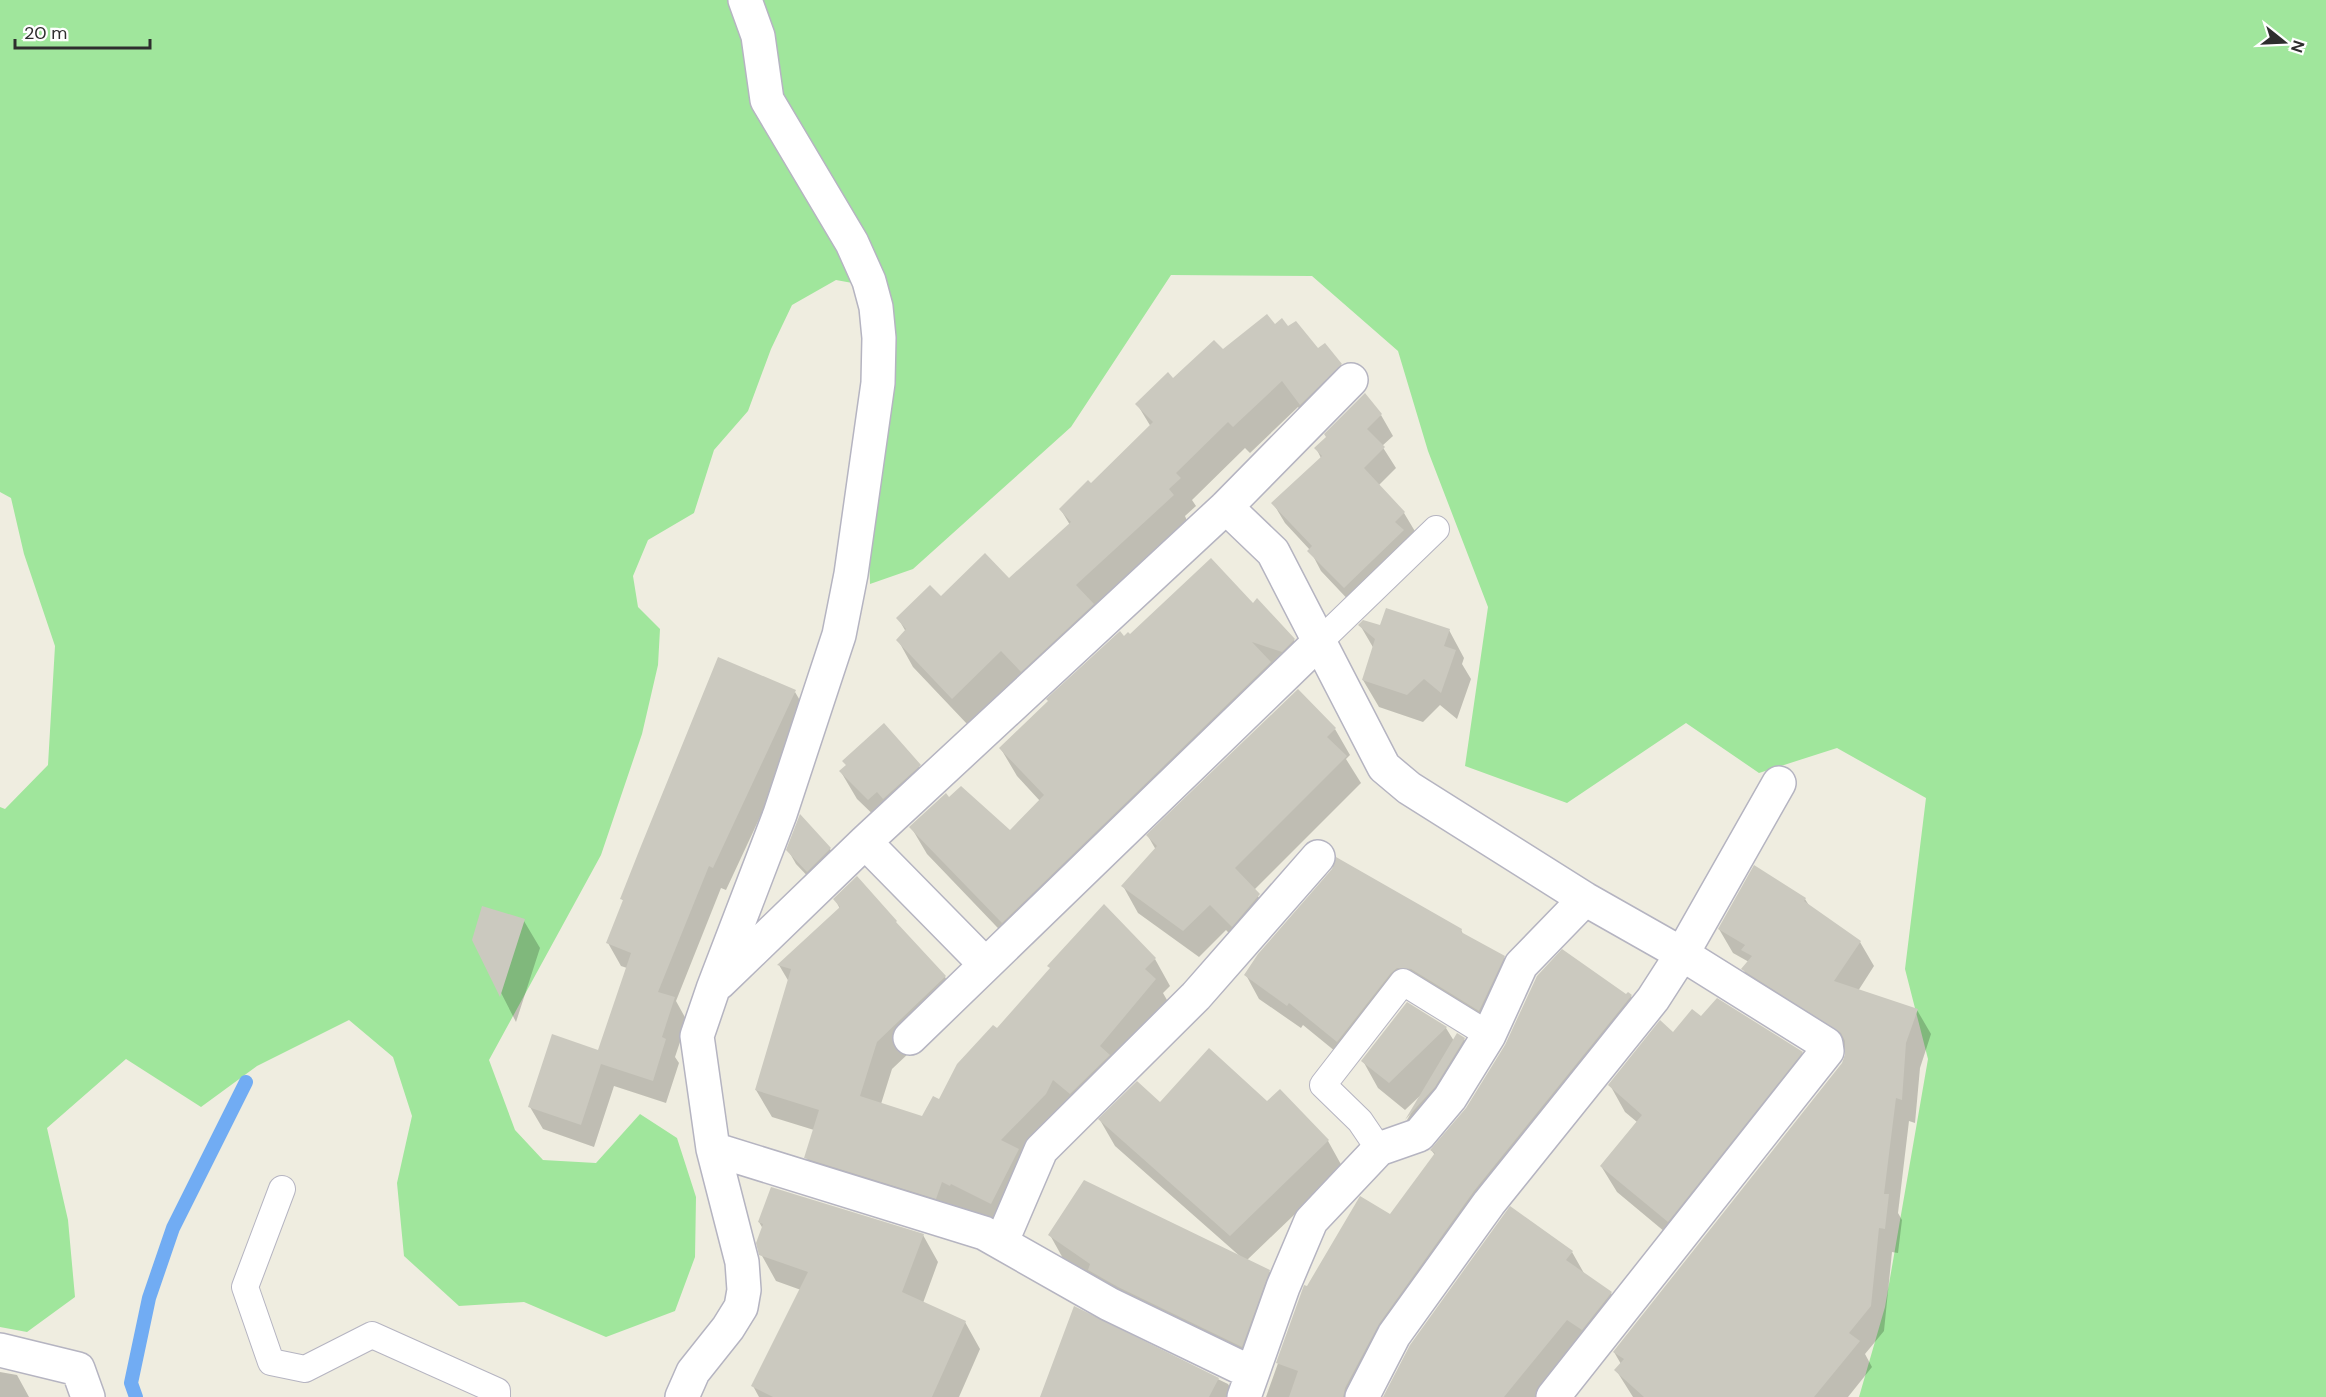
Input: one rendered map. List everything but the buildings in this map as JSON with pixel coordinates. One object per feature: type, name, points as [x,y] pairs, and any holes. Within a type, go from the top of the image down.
[{"type":"street","points":[[682,1397],[693,1372],[728,1328],[741,1307],[744,1290],[742,1262],[713,1149],[697,1036],[780,814],[839,635],[851,574],[878,383],[879,349],[876,308],[869,281],[852,243],[767,100],[758,36],[745,0]]},
{"type":"street","points":[[713,989],[865,842],[1227,507],[1351,380]]},
{"type":"street","points":[[1227,507],[1272,552],[1384,767],[1409,788],[1585,899],[1682,954],[1826,1044],[1827,1051],[1553,1397]]},
{"type":"street","points":[[910,1038],[1318,643]]},
{"type":"street","points":[[1362,1397],[1394,1335],[1489,1203],[1653,999],[1682,954],[1779,783]]},
{"type":"street","points":[[865,842],[985,964]]},
{"type":"street","points":[[1002,1241],[1041,1150],[1196,996],[1318,857]]},
{"type":"street","points":[[713,1149],[1002,1241],[1248,1385],[1283,1287],[1311,1221],[1379,1149],[1419,1135],[1450,1098],[1489,1035],[1521,965],[1585,899]]},
{"type":"street","points":[[0,1350],[78,1369],[88,1397]]},
{"type":"lane","points":[[1318,643],[1436,530]]},
{"type":"lane","points":[[1379,1149],[1360,1121],[1323,1085],[1403,982],[1489,1035]]},
{"type":"lane","points":[[282,1189],[245,1287],[272,1362],[305,1369],[372,1335],[497,1390],[496,1397]]},
{"type":"green space","points":[[0,0],[2326,0],[2326,1397],[1859,1397],[1885,1307],[1928,1059],[1905,969],[1926,798],[1837,748],[1759,773],[1686,723],[1567,803],[1465,766],[1488,607],[1428,451],[1398,351],[1312,276],[1171,275],[1071,427],[913,569],[870,584],[868,511],[885,289],[836,280],[792,305],[771,349],[748,411],[714,450],[694,513],[648,540],[633,576],[638,607],[660,629],[658,665],[642,734],[601,855],[489,1060],[515,1130],[543,1160],[596,1163],[640,1114],[677,1138],[696,1197],[695,1257],[675,1311],[606,1337],[524,1302],[459,1306],[404,1256],[397,1183],[412,1116],[393,1057],[349,1020],[257,1066],[201,1107],[126,1059],[47,1128],[68,1220],[75,1297],[27,1332],[0,1327],[0,807],[5,809],[48,765],[55,646],[24,554],[11,498],[0,492]]},
{"type":"waterway","points":[[136,1397],[131,1383],[149,1298],[173,1228],[246,1082]]}]
